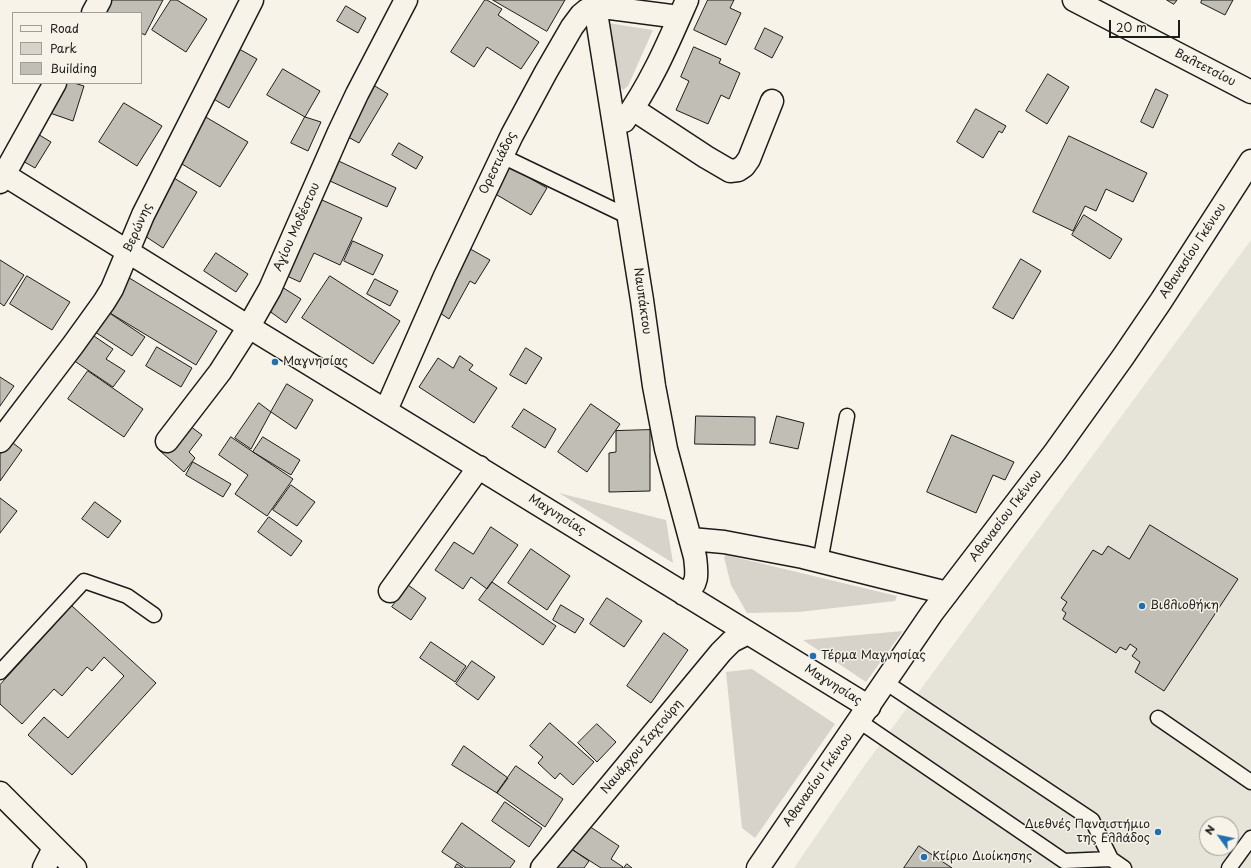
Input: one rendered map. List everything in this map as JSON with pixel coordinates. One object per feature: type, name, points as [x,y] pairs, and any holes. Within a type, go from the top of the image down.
[{"type":"street","points":[[94,12],[100,0]]},
{"type":"street","name":"Βερώνης","points":[[0,441],[104,302],[118,277],[143,215],[252,0]]},
{"type":"street","name":"Αγίου Μοδέστου","points":[[167,441],[220,372],[270,289],[356,94],[406,0]]},
{"type":"street","name":"Βαλτετσίου","points":[[1074,0],[1251,92]]},
{"type":"street","points":[[595,3],[683,8],[655,69],[633,109],[615,134]]},
{"type":"street","name":"Ναυπάκτου","points":[[595,3],[642,300],[654,386],[666,449],[695,557],[696,576],[693,587],[684,594]]},
{"type":"street","name":"Ορεστιάδος","points":[[386,410],[445,276],[502,156],[546,72],[572,27],[581,15],[595,3]]},
{"type":"street","points":[[1,176],[54,84]]},
{"type":"street","points":[[633,109],[730,171],[738,170],[744,166],[749,159],[772,101]]},
{"type":"street","name":"Αθανασίου Γκένιου","points":[[758,868],[947,593],[1050,458],[1122,357],[1161,301],[1251,161]]},
{"type":"street","name":"Μαγνησίας","points":[[1,176],[128,251],[248,327],[386,410],[748,633],[864,714]]},
{"type":"street","points":[[390,591],[479,467]]},
{"type":"street","points":[[691,539],[724,542],[820,562],[947,593]]},
{"type":"street","name":"Ναυάρχου Σαχτούρη","points":[[542,868],[721,652],[732,641],[748,633]]},
{"type":"street","points":[[0,793],[75,868]]},
{"type":"street","points":[[44,868],[54,848]]},
{"type":"lane","points":[[502,156],[629,217]]},
{"type":"lane","points":[[820,562],[847,416]]},
{"type":"lane","points":[[0,672],[84,581],[127,596],[154,615]]},
{"type":"lane","points":[[885,682],[1092,820],[1108,864]]},
{"type":"lane","points":[[864,714],[1064,861],[1108,864],[1124,868]]},
{"type":"lane","points":[[1158,718],[1251,782]]},
{"type":"lane","points":[[1229,868],[1251,838]]},
{"type":"shaded area","points":[[1251,240],[1251,868],[794,868],[862,769]]},
{"type":"green space","points":[[608,23],[653,30],[628,86],[623,90],[619,86]]},
{"type":"green space","points":[[559,493],[666,520],[673,563]]},
{"type":"green space","points":[[726,555],[897,596],[895,601],[799,612],[747,613],[731,585],[724,557]]},
{"type":"green space","points":[[903,631],[866,682],[803,640]]},
{"type":"green space","points":[[752,669],[835,724],[755,838],[742,828],[726,672]]},
{"type":"building","points":[[99,0],[163,0],[145,35],[142,34],[142,12],[93,12]]},
{"type":"building","points":[[171,0],[177,0],[207,19],[186,52],[152,30]]},
{"type":"building","points":[[485,0],[502,9],[498,15],[539,42],[521,69],[487,47],[474,67],[451,52]]},
{"type":"building","points":[[493,0],[565,0],[547,31]]},
{"type":"building","points":[[708,0],[734,0],[730,8],[741,13],[726,45],[694,30]]},
{"type":"building","points":[[1167,0],[1177,0],[1174,4]]},
{"type":"building","points":[[1202,0],[1233,0],[1225,15],[1201,3]]},
{"type":"building","points":[[346,6],[366,18],[358,33],[337,21]]},
{"type":"building","points":[[765,28],[783,37],[772,58],[755,49]]},
{"type":"building","points":[[232,45],[257,59],[229,108],[205,94]]},
{"type":"building","points":[[694,47],[721,59],[719,63],[740,73],[729,99],[721,95],[708,124],[676,110],[689,81],[681,77]]},
{"type":"building","points":[[283,69],[320,91],[305,117],[267,95]]},
{"type":"building","points":[[1048,74],[1069,87],[1047,124],[1026,111]]},
{"type":"building","points":[[365,80],[388,94],[359,143],[339,132]]},
{"type":"building","points":[[57,84],[77,84],[84,86],[73,121],[47,112]]},
{"type":"building","points":[[1156,89],[1168,95],[1153,128],[1141,122]]},
{"type":"building","points":[[124,103],[162,126],[137,166],[99,142]]},
{"type":"building","points":[[976,109],[1006,126],[1002,133],[999,131],[983,158],[957,142]]},
{"type":"building","points":[[204,116],[248,142],[220,187],[177,161]]},
{"type":"building","points":[[305,117],[321,122],[308,151],[291,143]]},
{"type":"building","points":[[36,133],[51,142],[35,168],[14,156]]},
{"type":"building","points":[[1069,136],[1147,173],[1133,202],[1106,189],[1096,211],[1085,206],[1073,231],[1033,212]]},
{"type":"building","points":[[399,143],[423,157],[416,169],[392,155]]},
{"type":"building","points":[[328,156],[396,188],[387,207],[319,176]]},
{"type":"building","points":[[507,165],[547,188],[531,215],[492,192]]},
{"type":"building","points":[[169,175],[197,192],[163,248],[136,230]]},
{"type":"building","points":[[311,195],[362,218],[340,265],[314,253],[300,282],[287,276]]},
{"type":"building","points":[[1084,215],[1122,239],[1110,259],[1072,235]]},
{"type":"building","points":[[353,241],[383,255],[373,275],[344,261]]},
{"type":"building","points":[[465,246],[490,260],[475,284],[470,281],[449,319],[431,307]]},
{"type":"building","points":[[216,253],[248,274],[236,292],[204,271]]},
{"type":"building","points":[[1021,259],[1041,271],[1013,319],[993,308]]},
{"type":"building","points":[[0,260],[24,275],[4,306],[0,303]]},
{"type":"building","points":[[27,276],[70,302],[52,330],[10,304]]},
{"type":"building","points":[[126,276],[217,331],[196,365],[105,310]]},
{"type":"building","points":[[330,276],[400,321],[373,364],[302,318]]},
{"type":"building","points":[[375,279],[398,291],[390,306],[367,294]]},
{"type":"building","points":[[274,282],[301,299],[286,323],[261,305]]},
{"type":"building","points":[[105,310],[145,337],[132,356],[92,330]]},
{"type":"building","points":[[85,330],[113,349],[106,359],[125,371],[113,387],[67,356]]},
{"type":"building","points":[[157,347],[192,368],[181,387],[146,366]]},
{"type":"building","points":[[526,348],[542,358],[526,384],[510,375]]},
{"type":"building","points":[[460,356],[473,365],[469,370],[497,388],[474,423],[419,387],[438,358],[453,368]]},
{"type":"building","points":[[88,371],[143,409],[124,437],[68,399]]},
{"type":"building","points":[[0,377],[14,386],[0,406]]},
{"type":"building","points":[[287,384],[313,400],[296,429],[271,412]]},
{"type":"building","points":[[259,403],[271,412],[251,449],[235,438]]},
{"type":"building","points":[[591,404],[620,424],[587,472],[558,452]]},
{"type":"building","points":[[524,409],[556,429],[545,448],[512,427]]},
{"type":"building","points":[[696,416],[755,417],[755,445],[695,444]]},
{"type":"building","points":[[777,416],[804,423],[798,449],[770,443]]},
{"type":"building","points":[[182,420],[202,435],[189,452],[195,458],[184,472],[160,451]]},
{"type":"building","points":[[650,430],[650,491],[609,492],[609,453],[616,452],[616,431]]},
{"type":"building","points":[[952,435],[1014,462],[1005,480],[993,475],[976,513],[927,492]]},
{"type":"building","points":[[4,436],[22,450],[0,481],[0,441]]},
{"type":"building","points":[[231,437],[293,479],[267,516],[235,494],[248,475],[219,455]]},
{"type":"building","points":[[263,437],[300,460],[291,475],[253,452]]},
{"type":"building","points":[[193,462],[231,484],[223,497],[186,475]]},
{"type":"building","points":[[291,485],[315,502],[297,526],[273,510]]},
{"type":"building","points":[[0,498],[17,511],[0,533]]},
{"type":"building","points":[[95,502],[121,521],[108,538],[82,519]]},
{"type":"building","points":[[269,517],[302,541],[291,556],[258,532]]},
{"type":"building","name":"Βιβλιοθήκη","points":[[1150,525],[1238,579],[1164,691],[1135,672],[1140,662],[1132,656],[1137,649],[1130,644],[1126,650],[1120,647],[1116,653],[1063,619],[1066,613],[1062,610],[1067,602],[1061,598],[1093,550],[1102,555],[1108,546],[1129,559]]},
{"type":"building","points":[[491,527],[518,545],[487,589],[471,577],[463,589],[435,570],[454,542],[473,554]]},
{"type":"building","points":[[531,549],[570,576],[547,610],[508,583]]},
{"type":"building","points":[[492,582],[556,626],[543,645],[479,600]]},
{"type":"building","points":[[408,585],[426,598],[411,620],[392,607]]},
{"type":"building","points":[[607,598],[642,621],[624,647],[590,624]]},
{"type":"building","points":[[561,605],[584,619],[575,633],[553,620]]},
{"type":"building","points":[[72,606],[156,683],[72,775],[28,735],[44,717],[68,738],[124,676],[104,657],[92,671],[87,667],[62,696],[54,689],[22,724],[0,704],[0,685]]},
{"type":"building","points":[[664,633],[688,650],[651,703],[627,686]]},
{"type":"building","points":[[431,642],[466,666],[455,682],[420,658]]},
{"type":"building","points":[[472,661],[495,677],[478,700],[456,684]]},
{"type":"building","points":[[550,723],[594,762],[573,785],[560,773],[555,779],[538,763],[543,757],[530,746]]},
{"type":"building","points":[[597,724],[616,742],[597,762],[578,743]]},
{"type":"building","points":[[464,746],[508,778],[497,793],[452,765]]},
{"type":"building","points":[[516,766],[563,799],[545,827],[497,793]]},
{"type":"building","points":[[505,802],[542,828],[529,847],[492,821]]},
{"type":"building","points":[[462,823],[515,861],[510,868],[466,868],[442,852]]},
{"type":"building","points":[[589,826],[619,846],[611,859],[623,867],[622,868],[601,868],[573,850]]},
{"type":"building","points":[[564,844],[589,861],[584,868],[547,868]]},
{"type":"building","name":"Κτίριο Διοίκησης","points":[[919,846],[952,868],[904,868]]},
{"type":"building","points":[[457,864],[463,868],[455,868]]},
{"type":"building","points":[[627,864],[632,868],[624,868]]},
{"type":"place","name":"Μαγνησίας","points":[[275,362]]},
{"type":"place","name":"Βιβλιοθήκη","points":[[1142,606]]},
{"type":"place","name":"Τέρμα Μαγνησίας","points":[[813,656]]},
{"type":"place","name":"Διεθνές Πανσιστήμιο της Ελλάδος","points":[[1158,832]]},
{"type":"place","name":"Κτίριο Διοίκησης","points":[[924,857]]}]
